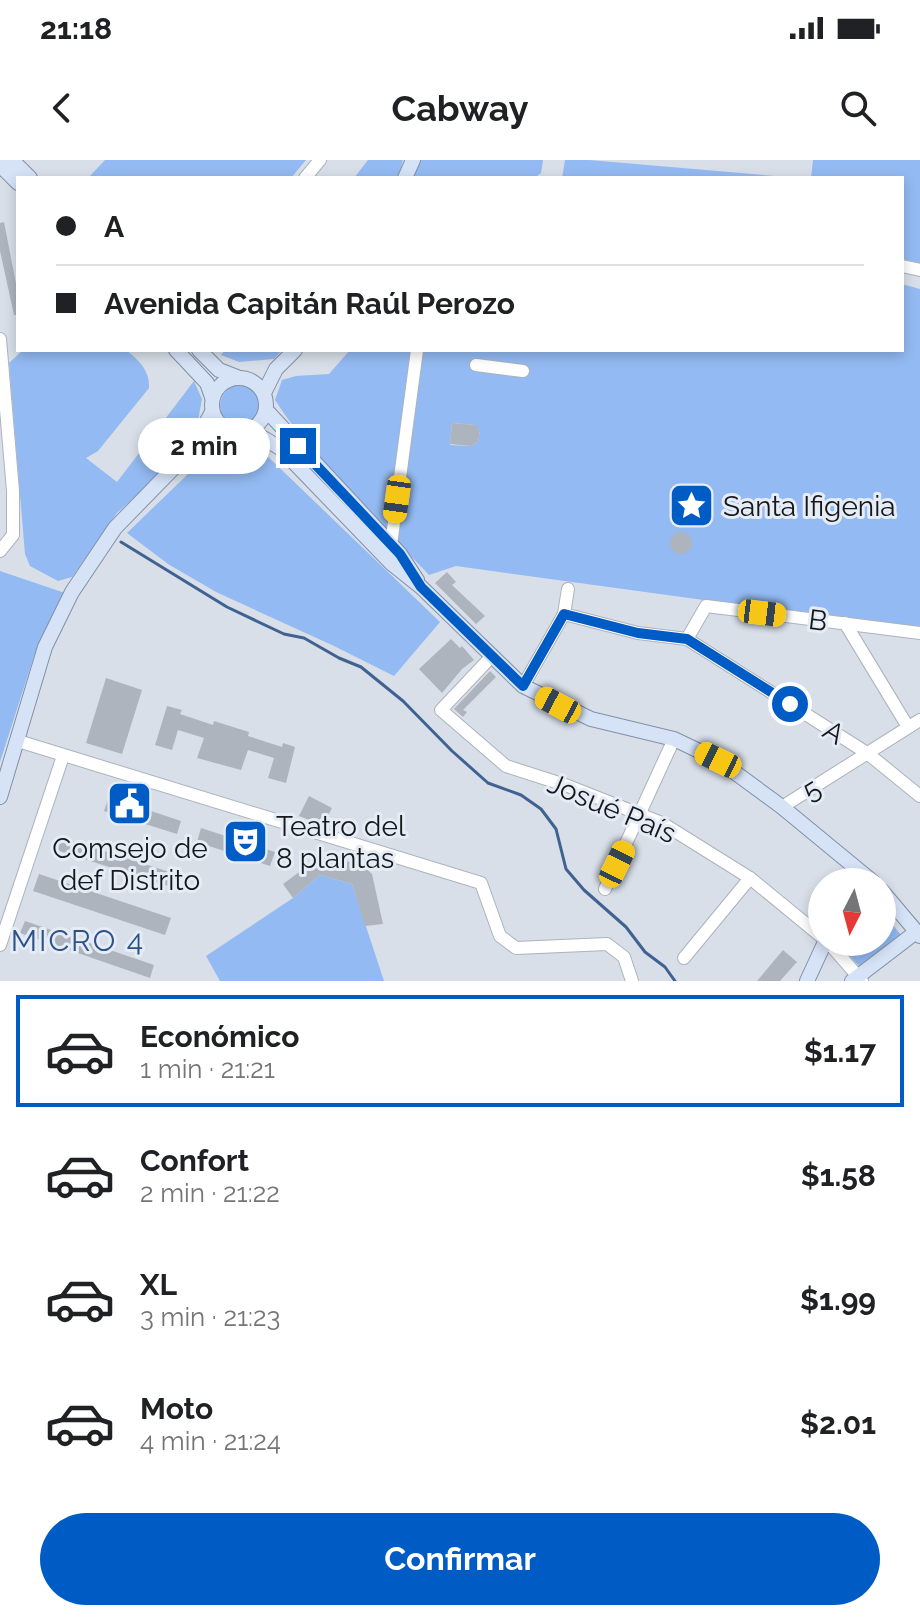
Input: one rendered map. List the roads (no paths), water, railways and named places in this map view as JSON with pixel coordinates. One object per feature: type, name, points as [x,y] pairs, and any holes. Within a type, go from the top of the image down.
[{"type":"main road","points":[[12,160],[28,176]]},
{"type":"main road","points":[[0,165],[16,181]]},
{"type":"main road","points":[[201,352],[219,370],[243,378],[264,393]]},
{"type":"main road","points":[[193,448],[217,387],[226,380],[261,377],[276,369],[293,352]]},
{"type":"main road","points":[[179,353],[211,397],[218,423],[229,430]]},
{"type":"main road","points":[[250,430],[260,423],[266,410],[264,393],[276,369]]},
{"type":"main road","points":[[266,410],[421,587],[523,686],[591,719],[674,739],[718,760],[782,807],[856,868]]},
{"type":"main road","points":[[0,797],[45,647],[72,592],[115,528],[193,448],[229,430],[250,430],[280,448],[394,554]]},
{"type":"main road","points":[[858,979],[919,932],[896,907]]},
{"type":"main road","points":[[807,981],[819,956]]},
{"type":"street","points":[[307,176],[320,160]]},
{"type":"street","points":[[0,339],[7,490],[13,535],[0,551]]},
{"type":"street","points":[[394,554],[417,352]]},
{"type":"street","points":[[476,365],[523,371]]},
{"type":"street","points":[[523,686],[564,614],[568,589]]},
{"type":"street","name":"B","points":[[687,639],[706,606],[920,633]]},
{"type":"street","name":"A","points":[[564,614],[638,633],[687,639],[867,753],[920,796]]},
{"type":"street","points":[[845,623],[908,727]]},
{"type":"street","name":"Josué País","points":[[492,656],[441,710],[506,766],[568,786],[662,823],[750,878],[808,926]]},
{"type":"street","name":"5","points":[[782,807],[920,720]]},
{"type":"street","points":[[605,889],[674,739]]},
{"type":"street","points":[[18,741],[481,883],[500,936],[516,948],[607,944],[624,957],[632,981]]},
{"type":"street","points":[[0,945],[63,756]]},
{"type":"street","points":[[684,958],[750,878]]},
{"type":"street","points":[[838,956],[858,979]]},
{"type":"waterway","points":[[121,542],[227,607],[284,634],[304,638],[361,667],[403,701],[488,783],[521,795],[541,809],[556,829],[566,869],[584,890],[626,927],[645,952],[665,967],[675,981]]},
{"type":"place","name":"Santa Ifigenia","points":[[692,506]]},
{"type":"place","name":"Comsejo de def Distrito","points":[[130,804]]},
{"type":"place","name":"Teatro del 8 plantas","points":[[245,842]]},
{"type":"district","name":"MICRO 4","points":[[78,941]]}]
